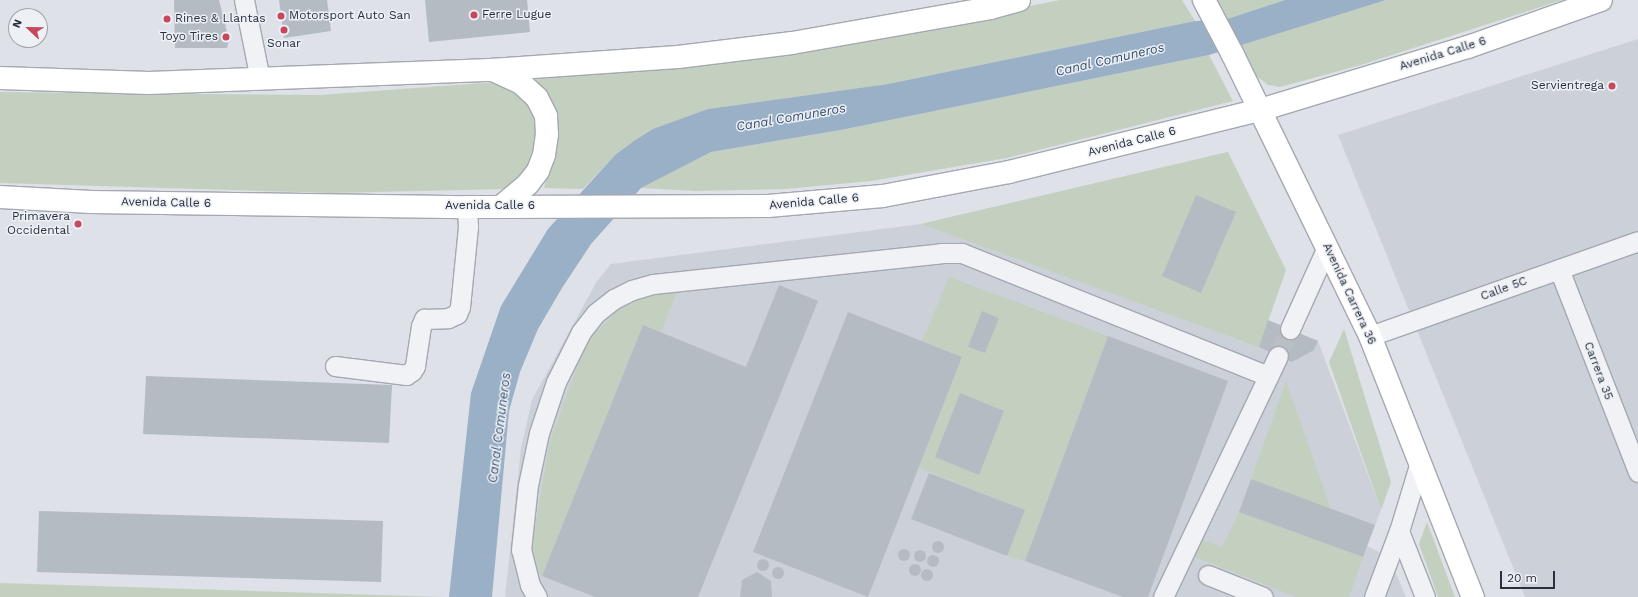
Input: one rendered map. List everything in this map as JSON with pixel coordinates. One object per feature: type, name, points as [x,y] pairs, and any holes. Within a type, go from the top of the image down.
[{"type":"main road","points":[[0,78],[149,83],[491,70],[678,57],[792,43],[990,8],[1019,0]]},
{"type":"main road","name":"Avenida Calle 6","points":[[0,197],[98,202],[501,207],[644,205],[768,206],[883,196],[1009,172],[1260,110],[1468,47],[1601,0]]},
{"type":"main road","name":"Avenida Carrera 36","points":[[1207,6],[1232,53],[1370,336],[1473,597]]},
{"type":"main road","points":[[491,70],[521,83],[538,98],[546,116],[547,134],[544,156],[538,171],[528,184],[501,207]]},
{"type":"street","points":[[244,0],[260,79]]},
{"type":"street","points":[[335,366],[406,375],[412,371],[415,366],[421,326],[424,319],[448,318],[457,314],[460,307],[468,228],[467,207]]},
{"type":"street","name":"Calle 5C","points":[[1370,336],[1638,241]]},
{"type":"street","points":[[1290,329],[1327,247]]},
{"type":"street","points":[[537,597],[530,585],[521,550],[528,485],[539,433],[556,382],[581,332],[596,313],[614,299],[632,290],[653,284],[941,253],[962,253],[1268,376]]},
{"type":"street","name":"Carrera 35","points":[[1558,269],[1638,472]]},
{"type":"street","points":[[1163,597],[1278,356]]},
{"type":"street","points":[[1374,597],[1399,531],[1420,462]]},
{"type":"street","points":[[1399,531],[1426,597]]},
{"type":"street","points":[[1208,575],[1263,597]]},
{"type":"shaded area","points":[[1638,39],[1638,597],[1525,597],[1338,135]]},
{"type":"shaded area","points":[[1228,152],[1267,324],[1318,341],[1381,510],[1367,546],[1389,557],[1406,597],[505,597],[521,448],[532,400],[597,281],[611,264],[921,224]]},
{"type":"green space","points":[[1060,0],[1182,0],[1195,21],[888,84],[708,109],[615,155],[583,189],[544,188],[554,151],[531,80],[689,63],[926,27]]},
{"type":"green space","points":[[1214,0],[1285,0],[1224,20]]},
{"type":"green space","points":[[1386,0],[1562,0],[1361,65],[1280,87],[1268,85],[1255,75],[1238,44]]},
{"type":"green space","points":[[1209,55],[1233,101],[1007,158],[871,181],[786,189],[696,191],[641,188],[710,152],[841,130]]},
{"type":"green space","points":[[497,82],[518,89],[535,109],[537,144],[524,177],[507,189],[330,193],[0,183],[0,92],[320,95]]},
{"type":"green space","points":[[1228,152],[1286,270],[1259,347],[921,224]]},
{"type":"green space","points":[[949,277],[1108,336],[1025,561],[1007,556],[1025,510],[919,468],[962,357],[922,341]]},
{"type":"green space","points":[[678,290],[661,332],[643,325],[542,576],[528,570],[549,444],[586,342],[618,310],[641,299]]},
{"type":"green space","points":[[1344,329],[1391,482],[1381,510],[1329,362]]},
{"type":"green space","points":[[1286,381],[1331,509],[1251,479]]},
{"type":"green space","points":[[1239,512],[1363,557],[1349,597],[1296,597],[1185,553],[1187,544],[1203,540],[1222,547]]},
{"type":"green space","points":[[1427,522],[1455,597],[1438,597],[1419,544]]},
{"type":"green space","points":[[0,583],[443,597],[0,597]]},
{"type":"water","name":"Canal Comuneros","points":[[1285,0],[1386,0],[1209,55],[841,130],[711,152],[641,188],[591,244],[562,288],[538,329],[520,372],[509,411],[492,597],[449,597],[471,393],[501,306],[548,229],[615,155],[634,141],[653,129],[708,109],[888,84],[1195,21],[1224,20]]},
{"type":"building","points":[[174,0],[219,0],[229,40],[227,48],[175,48]]},
{"type":"building","points":[[279,0],[327,0],[331,31],[284,38]]},
{"type":"building","points":[[425,0],[527,0],[530,32],[429,42]]},
{"type":"building","points":[[1196,195],[1236,212],[1201,293],[1162,276]]},
{"type":"building","points":[[779,285],[818,301],[698,597],[595,597],[542,576],[643,325],[746,367]]},
{"type":"building","points":[[982,311],[999,318],[985,353],[968,347]]},
{"type":"building","points":[[848,312],[962,357],[868,597],[753,552]]},
{"type":"building","points":[[1268,320],[1318,341],[1314,350],[1292,362],[1259,347]]},
{"type":"building","points":[[1108,336],[1228,381],[1148,597],[1123,597],[1025,561]]},
{"type":"building","points":[[146,376],[392,385],[389,443],[143,434]]},
{"type":"building","points":[[960,393],[1004,411],[979,475],[935,457]]},
{"type":"building","points":[[929,473],[1025,510],[1007,556],[911,519]]},
{"type":"building","points":[[1251,479],[1375,525],[1363,557],[1239,512]]},
{"type":"building","points":[[39,511],[383,521],[381,582],[37,572]]},
{"type":"building","points":[[936,541],[940,541],[944,547],[940,553],[936,553],[932,549],[932,545]]},
{"type":"building","points":[[902,549],[906,549],[910,555],[906,561],[902,561],[898,557],[898,553]]},
{"type":"building","points":[[918,550],[922,550],[926,556],[922,562],[918,562],[914,558],[914,554]]},
{"type":"building","points":[[931,555],[935,555],[939,561],[935,567],[931,567],[927,563],[927,559]]},
{"type":"building","points":[[761,559],[765,559],[769,565],[765,571],[761,571],[757,567],[757,563]]},
{"type":"building","points":[[913,564],[917,564],[921,570],[917,576],[913,576],[909,572],[909,568]]},
{"type":"building","points":[[776,567],[780,567],[784,573],[780,579],[776,579],[772,575],[772,571]]},
{"type":"building","points":[[925,569],[929,569],[933,575],[929,581],[925,581],[921,577],[921,573]]},
{"type":"building","points":[[757,572],[771,581],[772,597],[740,597],[742,580]]},
{"type":"tunnel","points":[[1278,356],[1290,329]]},
{"type":"place","name":"Ferre Lugue","points":[[474,15]]},
{"type":"place","name":"Motorsport Auto San","points":[[281,16]]},
{"type":"place","name":"Rines & Llantas","points":[[167,19]]},
{"type":"place","name":"Sonar","points":[[284,30]]},
{"type":"place","name":"Toyo Tires","points":[[226,37]]},
{"type":"place","name":"Servientrega","points":[[1612,86]]},
{"type":"place","name":"Primavera Occidental","points":[[78,224]]}]
